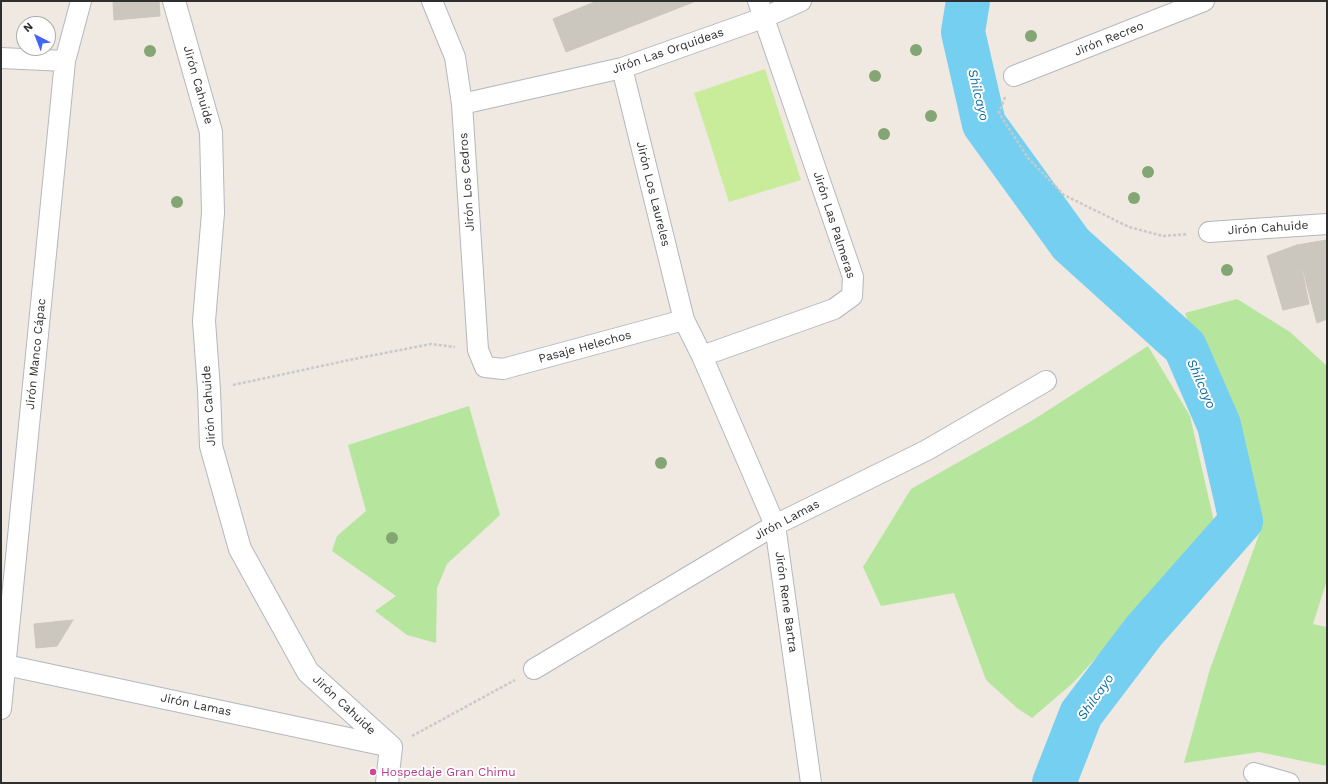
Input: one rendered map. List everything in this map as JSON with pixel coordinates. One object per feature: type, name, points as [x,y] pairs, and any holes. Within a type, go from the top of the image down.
[{"type":"street","name":"Jirón Manco Cápac","points":[[1,709],[3,664],[65,61],[81,1]]},
{"type":"street","name":"Jirón Cahuide","points":[[174,1],[211,132],[213,213],[204,321],[211,446],[240,549],[308,672],[391,747]]},
{"type":"street","name":"Jirón Los Cedros","points":[[432,1],[455,57],[462,104],[482,358]]},
{"type":"street","name":"Jirón Las Orquideas","points":[[462,104],[622,68],[760,9],[801,1]]},
{"type":"street","name":"Jirón Recreo","points":[[1014,76],[1204,1]]},
{"type":"street","name":"Jirón Las Palmeras","points":[[702,356],[834,309],[852,296],[853,277],[760,9]]},
{"type":"street","points":[[1,58],[65,61]]},
{"type":"street","name":"Jirón Los Laureles","points":[[622,68],[684,320]]},
{"type":"street","name":"Jirón Cahuide","points":[[1209,232],[1327,224]]},
{"type":"street","name":"Jirón Rene Bartra","points":[[684,320],[702,356],[775,525],[811,783]]},
{"type":"street","name":"Pasaje Helechos","points":[[482,358],[503,369],[684,320]]},
{"type":"street","name":"Jirón Lamas","points":[[534,669],[775,525],[927,450],[1046,381]]},
{"type":"street","name":"Jirón Lamas","points":[[3,664],[391,747]]},
{"type":"street","points":[[387,783],[391,747]]},
{"type":"street","points":[[1254,773],[1289,783]]},
{"type":"path","points":[[1014,76],[999,113],[1028,158],[1064,194],[1129,227],[1163,236],[1209,232]]},
{"type":"path","points":[[209,390],[431,344],[482,358]]},
{"type":"path","points":[[391,747],[534,669]]},
{"type":"green space","points":[[765,69],[801,180],[729,202],[694,93]]},
{"type":"green space","points":[[1237,299],[1290,332],[1327,366],[1327,580],[1313,624],[1327,627],[1327,766],[1259,752],[1184,763],[1210,669],[1260,532],[1185,313]]},
{"type":"green space","points":[[1148,346],[1190,416],[1215,526],[1074,682],[1032,718],[1017,708],[986,680],[954,593],[881,606],[863,567],[911,489],[1033,420]]},
{"type":"green space","points":[[469,406],[500,515],[447,564],[437,588],[436,643],[407,635],[375,611],[396,596],[332,551],[337,536],[366,511],[348,445]]},
{"type":"building","points":[[113,1],[159,1],[160,16],[114,20]]},
{"type":"building","points":[[597,1],[696,1],[566,52],[553,19]]},
{"type":"building","points":[[1327,240],[1327,277],[1306,282],[1297,245]]},
{"type":"building","points":[[1297,245],[1309,304],[1283,310],[1267,256]]},
{"type":"building","points":[[1327,277],[1327,319],[1317,323],[1306,282]]},
{"type":"building","points":[[73,620],[57,646],[36,648],[34,624]]},
{"type":"waterway","name":"Shilcayo","points":[[968,1],[963,32],[984,124],[1071,244],[1185,347],[1219,425],[1241,521],[1144,631],[1081,714],[1054,783]]},
{"type":"place","name":"Hospedaje Gran Chimu","points":[[373,772]]}]
